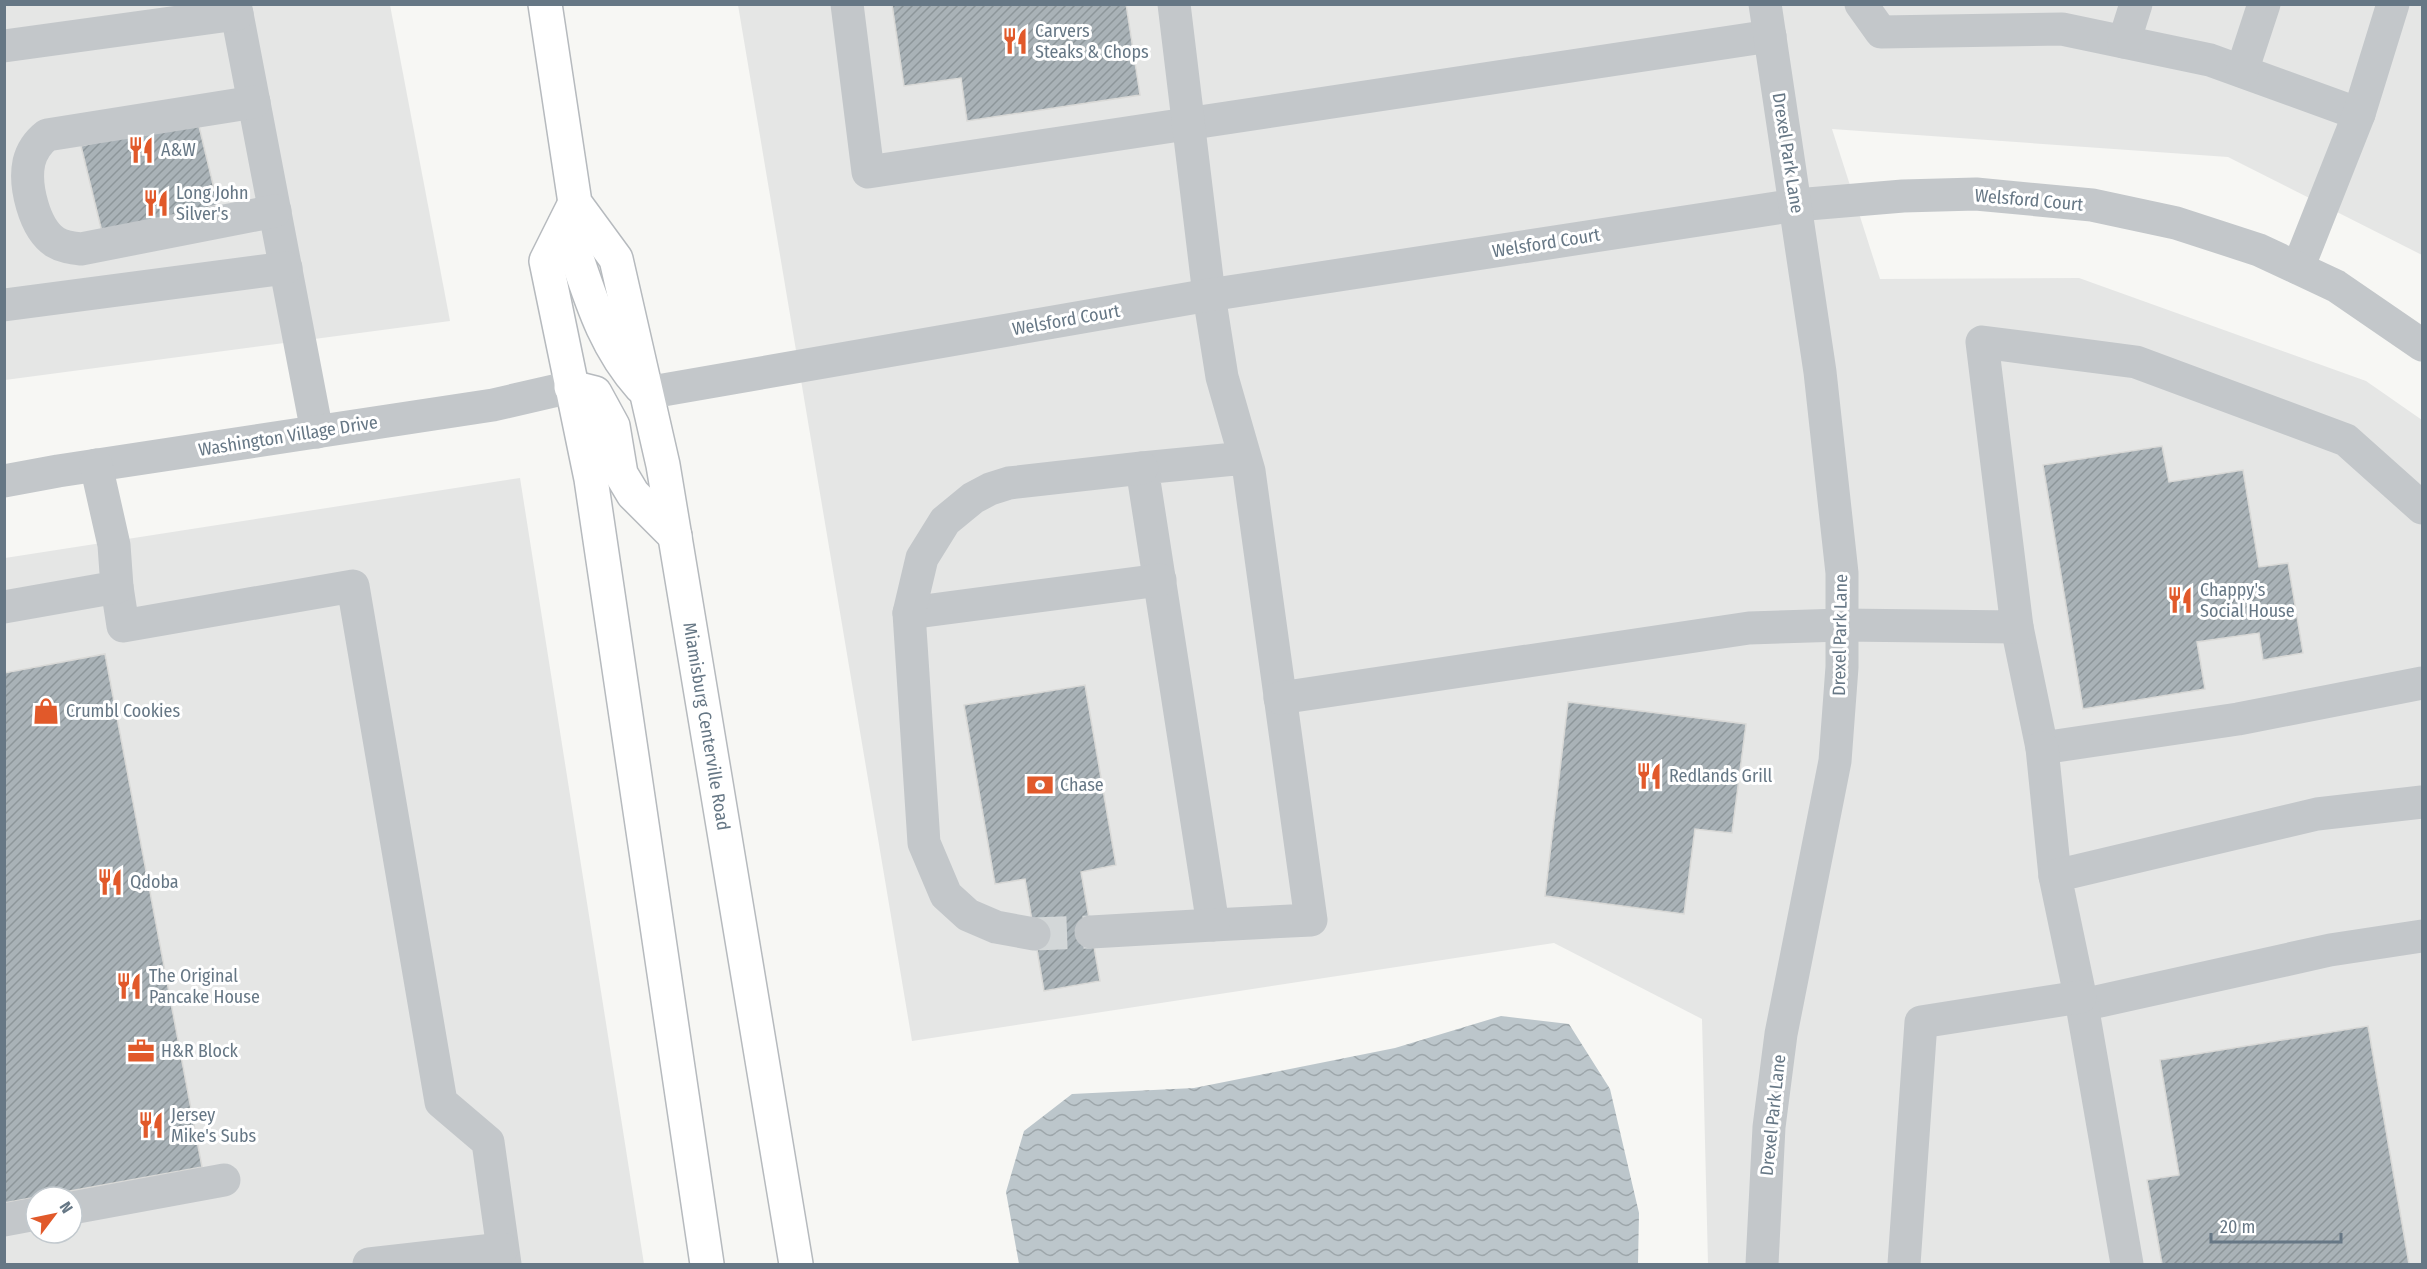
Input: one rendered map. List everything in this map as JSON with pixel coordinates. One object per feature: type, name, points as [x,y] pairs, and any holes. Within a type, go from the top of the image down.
[{"type":"main road","name":"Miamisburg Centerville Road","points":[[545,4],[570,214],[616,259],[663,465],[796,1264]]},
{"type":"main road","points":[[570,214],[546,261],[591,478],[707,1264]]},
{"type":"main road","points":[[571,387],[595,393],[614,426],[621,474],[633,494],[675,536]]},
{"type":"street","points":[[847,4],[868,172],[1187,123],[1767,20]]},
{"type":"street","points":[[1091,932],[1311,920],[1249,471],[1222,377],[1209,295],[1174,4]]},
{"type":"street","points":[[1861,4],[1881,32],[2062,29],[2210,60],[2359,114]]},
{"type":"street","points":[[2124,42],[2136,4]]},
{"type":"street","points":[[2242,71],[2264,4]]},
{"type":"street","points":[[2298,268],[2359,114],[2393,4]]},
{"type":"street","points":[[4,45],[236,9],[317,432]]},
{"type":"street","name":"Drexel Park Lane","points":[[1762,1264],[1769,1126],[1781,1034],[1834,761],[1842,667],[1842,573],[1822,395],[1796,205],[1767,20]]},
{"type":"street","points":[[254,102],[46,135],[37,144],[29,162],[28,179],[32,205],[40,226],[55,242],[65,247],[81,249],[275,211]]},
{"type":"street","name":"Welsford Court","points":[[646,393],[1209,295],[1796,205],[1903,196],[1976,194],[2092,205],[2176,223],[2259,250],[2336,286],[2422,345]]},
{"type":"street","points":[[4,305],[286,268]]},
{"type":"street","points":[[2127,1264],[2081,1001],[2055,876],[2042,748],[2017,627],[1982,342],[2136,362],[2346,440],[2422,507]]},
{"type":"street","name":"Washington Village Drive","points":[[4,481],[493,405],[571,387]]},
{"type":"street","points":[[1034,934],[996,927],[968,915],[946,895],[924,843],[909,613],[922,558],[945,521],[973,498],[1009,483],[1245,458]]},
{"type":"street","points":[[96,465],[114,545],[123,626],[353,586],[441,1102],[488,1142],[503,1257],[369,1264]]},
{"type":"street","points":[[1142,468],[1213,925]]},
{"type":"street","points":[[909,613],[1160,580]]},
{"type":"street","points":[[4,608],[117,587]]},
{"type":"street","points":[[1280,698],[1749,628],[1842,625],[2017,627]]},
{"type":"street","points":[[2042,748],[2238,719],[2422,683]]},
{"type":"street","points":[[2055,876],[2317,814],[2422,802]]},
{"type":"street","points":[[1904,1264],[1921,1022],[2081,1001],[2330,950],[2422,936]]},
{"type":"street","points":[[84,1206],[224,1180]]},
{"type":"street","points":[[4,1220],[24,1216]]},
{"type":"shaded area","points":[[4,5],[390,5],[450,321],[5,380]]},
{"type":"shaded area","points":[[738,5],[2422,5],[2422,255],[2228,157],[1832,129],[1880,279],[2079,278],[2366,381],[2422,420],[2422,1264],[1708,1264],[1702,1019],[1554,943],[912,1041]]},
{"type":"shaded area","points":[[520,478],[644,1264],[5,1264],[5,558]]},
{"type":"water","points":[[1501,1016],[1569,1024],[1610,1089],[1639,1213],[1638,1264],[1019,1264],[1006,1192],[1024,1131],[1072,1094],[1194,1088],[1395,1048]]},
{"type":"building","name":"Carvers Steaks & Chops","points":[[892,4],[1126,4],[1140,95],[967,121],[961,78],[904,86]]},
{"type":"building","points":[[197,118],[218,205],[102,232],[81,146]]},
{"type":"building","name":"Chappy's Social House","points":[[2162,446],[2169,482],[2243,470],[2259,567],[2288,563],[2303,653],[2263,660],[2259,633],[2197,642],[2205,689],[2083,709],[2043,465]]},
{"type":"building","points":[[105,654],[202,1167],[84,1188],[84,1185],[24,1185],[24,1199],[4,1203],[4,673]]},
{"type":"building","name":"Chase","points":[[1085,685],[1116,865],[1081,872],[1100,981],[1044,991],[1025,879],[995,884],[964,705]]},
{"type":"building","name":"Redlands Grill","points":[[1568,702],[1746,724],[1732,833],[1695,829],[1684,914],[1545,896]]},
{"type":"building","points":[[2368,1026],[2409,1264],[2162,1264],[2147,1180],[2179,1175],[2160,1060]]},
{"type":"tunnel","points":[[1034,934],[1091,932]]},
{"type":"place","name":"Carvers Steaks & Chops","points":[[1015,41]]},
{"type":"place","name":"A&W","points":[[141,150]]},
{"type":"place","name":"Long John Silver's","points":[[156,203]]},
{"type":"place","name":"Chappy's Social House","points":[[2180,600]]},
{"type":"place","name":"Crumbl Cookies","points":[[46,711]]},
{"type":"place","name":"Redlands Grill","points":[[1649,776]]},
{"type":"place","name":"Chase","points":[[1040,785]]},
{"type":"place","name":"Qdoba","points":[[110,882]]},
{"type":"place","name":"The Original Pancake House","points":[[129,986]]},
{"type":"place","name":"H&R Block","points":[[141,1051]]},
{"type":"place","name":"Jersey Mike's Subs","points":[[151,1125]]}]
